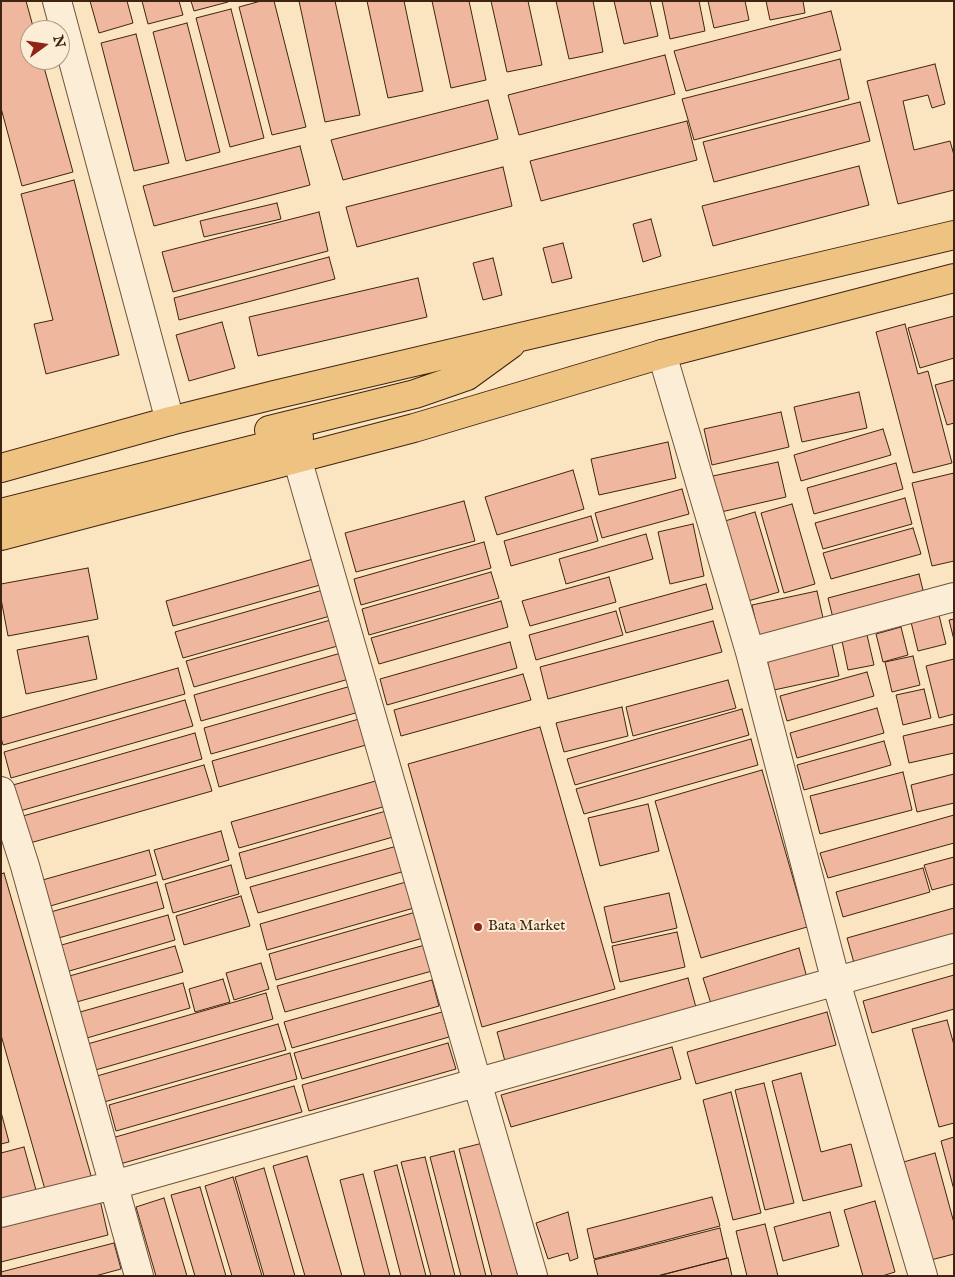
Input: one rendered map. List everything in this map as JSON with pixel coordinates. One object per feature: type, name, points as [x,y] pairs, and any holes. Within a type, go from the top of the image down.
[{"type":"main road","points":[[1,468],[170,420],[954,235]]},
{"type":"main road","points":[[1,536],[414,428],[662,354],[954,278]]},
{"type":"main road","points":[[1,513],[417,401],[467,376],[520,337]]},
{"type":"main road","points":[[1,494],[417,401],[474,393],[537,392]]},
{"type":"lane","points":[[57,1],[170,420]]},
{"type":"lane","points":[[662,354],[750,652],[836,982],[923,1276]]},
{"type":"lane","points":[[297,458],[533,1276]]},
{"type":"lane","points":[[750,652],[954,597]]},
{"type":"lane","points":[[1,791],[25,866],[139,1276]]},
{"type":"lane","points":[[1,1213],[114,1186],[954,948]]},
{"type":"building","points":[[1,1],[26,1],[31,20],[20,20],[20,70],[45,70],[73,172],[22,186],[1,108]]},
{"type":"building","points":[[90,1],[127,1],[133,23],[99,33]]},
{"type":"building","points":[[142,1],[179,1],[183,15],[148,24]]},
{"type":"building","points":[[191,1],[228,1],[228,2],[194,11]]},
{"type":"building","points":[[261,1],[274,1],[306,127],[272,135],[239,7]]},
{"type":"building","points":[[299,1],[335,1],[360,115],[325,122]]},
{"type":"building","points":[[367,1],[404,1],[423,91],[388,98]]},
{"type":"building","points":[[432,1],[469,1],[486,80],[451,88]]},
{"type":"building","points":[[491,1],[528,1],[542,65],[507,72]]},
{"type":"building","points":[[556,1],[593,1],[603,52],[569,59]]},
{"type":"building","points":[[614,1],[650,1],[658,36],[624,44]]},
{"type":"building","points":[[662,1],[699,1],[705,31],[670,39]]},
{"type":"building","points":[[708,1],[745,1],[749,20],[714,28]]},
{"type":"building","points":[[766,1],[803,1],[805,13],[770,20]]},
{"type":"building","points":[[231,9],[264,138],[230,147],[196,18]]},
{"type":"building","points":[[831,11],[841,50],[686,91],[674,51]]},
{"type":"building","points":[[187,23],[220,152],[186,161],[153,32]]},
{"type":"building","points":[[136,34],[169,163],[134,171],[101,43]]},
{"type":"building","points":[[665,55],[675,94],[519,135],[508,95]]},
{"type":"building","points":[[840,59],[849,99],[694,140],[682,99]]},
{"type":"building","points":[[935,64],[945,104],[932,108],[928,95],[903,101],[914,150],[950,141],[954,155],[954,190],[898,204],[867,81]]},
{"type":"building","points":[[488,100],[498,139],[343,180],[331,140]]},
{"type":"building","points":[[860,102],[870,141],[714,182],[703,142]]},
{"type":"building","points":[[687,121],[697,160],[541,201],[530,161]]},
{"type":"building","points":[[300,146],[310,185],[154,226],[143,186]]},
{"type":"building","points":[[859,166],[869,205],[713,246],[702,206]]},
{"type":"building","points":[[503,167],[512,206],[357,247],[346,207]]},
{"type":"building","points":[[74,180],[119,355],[46,374],[34,324],[53,320],[21,194]]},
{"type":"building","points":[[277,203],[281,219],[204,237],[200,221]]},
{"type":"building","points":[[319,212],[328,251],[173,292],[162,252]]},
{"type":"building","points":[[651,219],[661,256],[643,262],[633,224]]},
{"type":"building","points":[[563,243],[572,278],[552,283],[543,248]]},
{"type":"building","points":[[329,257],[335,279],[179,320],[174,298]]},
{"type":"building","points":[[493,258],[502,295],[483,300],[473,263]]},
{"type":"building","points":[[418,278],[427,317],[258,356],[249,317]]},
{"type":"building","points":[[954,316],[954,358],[920,368],[908,328]]},
{"type":"building","points":[[222,322],[235,368],[189,381],[176,335]]},
{"type":"building","points":[[905,324],[918,374],[928,371],[952,463],[913,473],[876,332]]},
{"type":"building","points":[[954,380],[954,423],[947,425],[935,385]]},
{"type":"building","points":[[859,392],[867,428],[802,442],[794,407]]},
{"type":"building","points":[[781,412],[789,447],[712,465],[704,429]]},
{"type":"building","points":[[883,429],[891,455],[801,481],[794,455]]},
{"type":"building","points":[[668,442],[676,478],[599,495],[591,459]]},
{"type":"building","points":[[778,462],[786,497],[721,512],[713,476]]},
{"type":"building","points":[[896,463],[903,489],[814,514],[807,488]]},
{"type":"building","points":[[573,470],[584,509],[497,535],[485,497]]},
{"type":"building","points":[[954,473],[954,561],[932,566],[912,483]]},
{"type":"building","points":[[682,489],[689,514],[602,538],[595,513]]},
{"type":"building","points":[[905,498],[912,524],[823,549],[815,523]]},
{"type":"building","points":[[464,501],[475,541],[356,572],[345,533]]},
{"type":"building","points":[[792,504],[815,584],[784,593],[761,513]]},
{"type":"building","points":[[755,512],[779,592],[748,601],[725,521]]},
{"type":"building","points":[[591,516],[598,541],[511,566],[504,541]]},
{"type":"building","points":[[693,524],[704,576],[670,584],[658,532]]},
{"type":"building","points":[[913,528],[921,554],[831,579],[823,553]]},
{"type":"building","points":[[646,534],[653,559],[566,584],[559,559]]},
{"type":"building","points":[[484,542],[491,568],[361,605],[354,579]]},
{"type":"building","points":[[313,559],[320,585],[173,626],[166,601]]},
{"type":"building","points":[[88,568],[98,619],[8,636],[1,599],[1,584]]},
{"type":"building","points":[[491,572],[499,598],[369,635],[362,609]]},
{"type":"building","points":[[919,574],[924,594],[833,618],[828,598]]},
{"type":"building","points":[[609,577],[616,602],[530,626],[522,601]]},
{"type":"building","points":[[706,584],[713,609],[626,633],[619,608]]},
{"type":"building","points":[[323,590],[330,616],[183,658],[175,632]]},
{"type":"building","points":[[817,591],[825,627],[760,641],[752,605]]},
{"type":"building","points":[[501,601],[508,627],[379,664],[371,638]]},
{"type":"building","points":[[616,611],[623,635],[536,660],[529,635]]},
{"type":"building","points":[[939,615],[946,644],[918,651],[911,622]]},
{"type":"building","points":[[334,619],[341,645],[194,687],[186,661]]},
{"type":"building","points":[[954,619],[954,640],[949,620]]},
{"type":"building","points":[[713,621],[722,652],[548,699],[540,667]]},
{"type":"building","points":[[901,627],[908,655],[883,662],[876,634]]},
{"type":"building","points":[[867,635],[874,665],[848,670],[842,641]]},
{"type":"building","points":[[88,636],[97,679],[26,694],[17,650]]},
{"type":"building","points":[[831,640],[839,676],[774,690],[766,655]]},
{"type":"building","points":[[510,642],[517,668],[387,705],[380,679]]},
{"type":"building","points":[[341,653],[349,679],[201,721],[194,695]]},
{"type":"building","points":[[913,656],[920,685],[892,692],[885,662]]},
{"type":"building","points":[[954,659],[954,714],[939,718],[926,666]]},
{"type":"building","points":[[178,668],[185,694],[3,745],[1,718]]},
{"type":"building","points":[[867,672],[874,696],[787,721],[780,696]]},
{"type":"building","points":[[523,674],[531,700],[401,736],[394,710]]},
{"type":"building","points":[[728,680],[736,708],[633,736],[626,707]]},
{"type":"building","points":[[351,686],[359,712],[211,754],[204,728]]},
{"type":"building","points":[[924,689],[931,718],[903,725],[896,695]]},
{"type":"building","points":[[185,700],[193,726],[11,778],[4,752]]},
{"type":"building","points":[[622,707],[628,736],[564,752],[556,723]]},
{"type":"building","points":[[877,708],[884,733],[797,758],[790,733]]},
{"type":"building","points":[[742,709],[749,735],[575,785],[567,759]]},
{"type":"building","points":[[359,719],[366,745],[219,787],[212,761]]},
{"type":"building","points":[[954,724],[954,753],[909,763],[903,736]]},
{"type":"building","points":[[540,727],[615,989],[482,1027],[408,764]]},
{"type":"building","points":[[195,733],[202,759],[20,811],[13,785]]},
{"type":"building","points":[[751,739],[758,765],[584,814],[576,789]]},
{"type":"building","points":[[884,741],[891,765],[804,790],[797,765]]},
{"type":"building","points":[[204,765],[212,791],[30,843],[23,816]]},
{"type":"building","points":[[762,770],[807,927],[701,958],[655,801]]},
{"type":"building","points":[[903,772],[912,810],[820,834],[810,796]]},
{"type":"building","points":[[954,774],[954,803],[917,812],[911,785]]},
{"type":"building","points":[[379,780],[386,806],[239,848],[231,822]]},
{"type":"building","points":[[648,804],[659,851],[600,866],[588,818]]},
{"type":"building","points":[[386,811],[393,837],[246,879],[239,853]]},
{"type":"building","points":[[954,815],[954,843],[828,878],[820,853]]},
{"type":"building","points":[[221,831],[229,860],[163,880],[154,850]]},
{"type":"building","points":[[397,846],[405,871],[258,913],[250,887]]},
{"type":"building","points":[[149,850],[156,875],[47,907],[39,881]]},
{"type":"building","points":[[954,857],[954,884],[932,890],[924,865]]},
{"type":"building","points":[[231,865],[239,894],[173,913],[165,884]]},
{"type":"building","points":[[923,868],[930,892],[843,917],[836,892]]},
{"type":"building","points":[[4,873],[92,1179],[46,1193],[1,1035],[1,874]]},
{"type":"building","points":[[157,882],[164,908],[55,939],[47,913]]},
{"type":"building","points":[[406,882],[414,908],[267,950],[260,924]]},
{"type":"building","points":[[669,893],[677,928],[612,943],[604,907]]},
{"type":"building","points":[[241,896],[250,926],[184,945],[176,916]]},
{"type":"building","points":[[954,908],[954,942],[856,970],[847,938]]},
{"type":"building","points":[[416,912],[423,938],[276,980],[269,954]]},
{"type":"building","points":[[168,915],[175,940],[66,972],[58,946]]},
{"type":"building","points":[[677,932],[685,967],[620,982],[612,946]]},
{"type":"building","points":[[425,945],[432,971],[285,1012],[277,986]]},
{"type":"building","points":[[175,946],[183,972],[73,1003],[66,977]]},
{"type":"building","points":[[799,948],[807,978],[712,1007],[703,978]]},
{"type":"building","points":[[261,963],[269,989],[234,1000],[226,973]]},
{"type":"building","points":[[954,975],[954,1009],[872,1033],[863,1001]]},
{"type":"building","points":[[688,978],[697,1011],[506,1065],[497,1032]]},
{"type":"building","points":[[223,979],[230,1002],[195,1012],[189,989]]},
{"type":"building","points":[[432,980],[439,1006],[292,1048],[284,1022]]},
{"type":"building","points":[[183,983],[190,1008],[80,1040],[73,1014]]},
{"type":"building","points":[[266,993],[273,1019],[92,1071],[84,1045]]},
{"type":"building","points":[[442,1012],[449,1037],[302,1079],[294,1053]]},
{"type":"building","points":[[827,1012],[836,1045],[696,1084],[687,1052]]},
{"type":"building","points":[[947,1020],[954,1045],[954,1123],[939,1127],[912,1029]]},
{"type":"building","points":[[278,1024],[286,1050],[104,1102],[97,1076]]},
{"type":"building","points":[[448,1043],[456,1069],[309,1111],[302,1085]]},
{"type":"building","points":[[672,1047],[681,1079],[511,1127],[501,1095]]},
{"type":"building","points":[[290,1053],[297,1079],[116,1131],[109,1105]]},
{"type":"building","points":[[801,1073],[821,1152],[851,1144],[862,1186],[803,1201],[772,1081]]},
{"type":"building","points":[[764,1083],[794,1203],[765,1210],[735,1090]]},
{"type":"building","points":[[294,1086],[302,1112],[120,1164],[112,1138]]},
{"type":"building","points":[[731,1092],[761,1213],[733,1220],[703,1100]]},
{"type":"building","points":[[1,1112],[9,1142],[1,1144]]},
{"type":"building","points":[[954,1137],[954,1190],[941,1141]]},
{"type":"building","points":[[483,1143],[518,1276],[492,1276],[459,1149]]},
{"type":"building","points":[[24,1147],[36,1190],[1,1200],[1,1153]]},
{"type":"building","points":[[454,1151],[486,1276],[461,1276],[430,1157]]},
{"type":"building","points":[[935,1153],[954,1223],[954,1254],[927,1261],[900,1163]]},
{"type":"building","points":[[307,1156],[342,1276],[305,1276],[273,1166]]},
{"type":"building","points":[[425,1157],[455,1276],[431,1276],[401,1162]]},
{"type":"building","points":[[397,1165],[426,1276],[401,1276],[374,1171]]},
{"type":"building","points":[[264,1168],[295,1276],[264,1276],[235,1177]]},
{"type":"building","points":[[363,1174],[390,1276],[365,1276],[340,1180]]},
{"type":"building","points":[[233,1177],[262,1276],[232,1276],[205,1186]]},
{"type":"building","points":[[200,1187],[226,1276],[195,1276],[171,1195]]},
{"type":"building","points":[[712,1197],[720,1226],[594,1259],[587,1229]]},
{"type":"building","points":[[164,1198],[187,1276],[156,1276],[136,1207]]},
{"type":"building","points":[[100,1200],[108,1235],[1,1262],[1,1224]]},
{"type":"building","points":[[875,1201],[895,1272],[882,1276],[863,1276],[844,1210]]},
{"type":"building","points":[[568,1212],[578,1258],[570,1261],[568,1253],[548,1259],[536,1223]]},
{"type":"building","points":[[830,1212],[839,1246],[783,1261],[774,1227]]},
{"type":"building","points":[[765,1224],[778,1276],[747,1276],[736,1231]]},
{"type":"building","points":[[720,1228],[727,1258],[657,1276],[598,1276],[594,1260]]},
{"type":"building","points":[[114,1243],[121,1269],[95,1276],[1,1276],[1,1272]]},
{"type":"building","points":[[728,1258],[732,1276],[658,1276]]},
{"type":"place","name":"Bata Market","points":[[478,927]]}]
